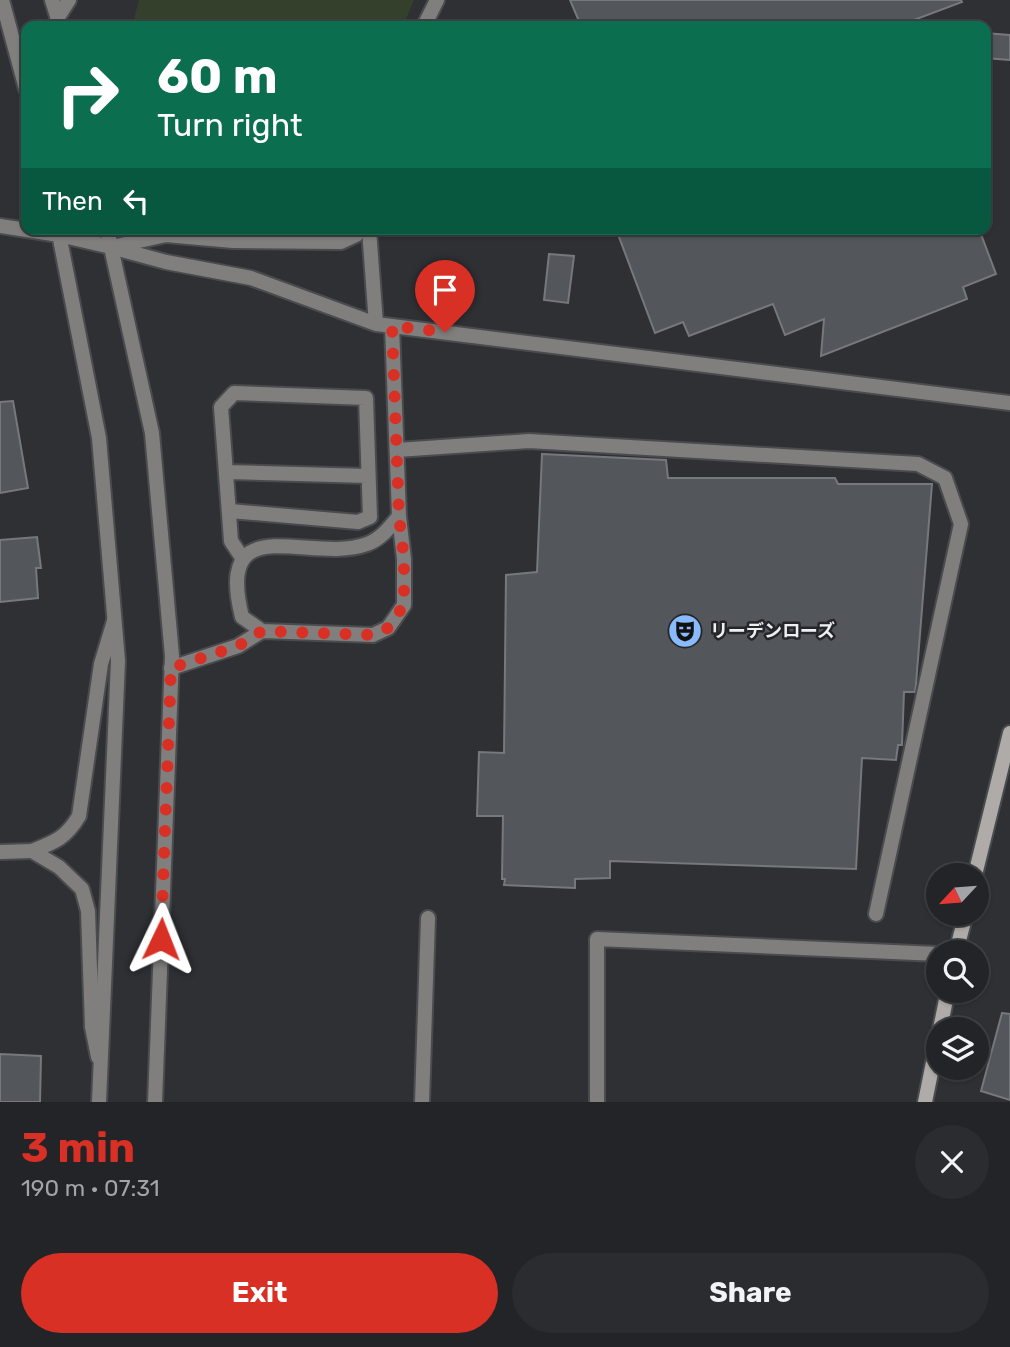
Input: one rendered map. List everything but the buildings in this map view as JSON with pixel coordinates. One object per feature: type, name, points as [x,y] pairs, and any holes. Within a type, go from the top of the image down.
[{"type":"main road","points":[[978,863],[1010,733]]},
{"type":"main road","points":[[925,1102],[929,1080]]},
{"type":"street","points":[[2,0],[4,24],[21,74]]},
{"type":"street","points":[[52,0],[59,21]]},
{"type":"street","points":[[59,21],[69,0]]},
{"type":"street","points":[[426,21],[436,0]]},
{"type":"street","points":[[0,226],[21,228]]},
{"type":"street","points":[[60,235],[99,438],[118,661],[99,1102]]},
{"type":"street","points":[[69,235],[166,262],[251,278],[376,324],[1010,402]]},
{"type":"street","points":[[108,235],[152,433],[171,668],[155,1102]]},
{"type":"street","points":[[111,247],[166,235],[233,241],[341,242],[356,235]]},
{"type":"street","points":[[369,235],[376,324]]},
{"type":"street","points":[[392,326],[404,605],[388,628],[373,635],[262,631],[242,617],[237,596],[237,571],[251,550],[264,547],[346,548],[368,544],[384,533],[399,516]]},
{"type":"street","points":[[230,511],[358,522],[370,517],[366,398],[234,393],[221,407],[231,541],[243,559]]},
{"type":"street","points":[[397,450],[529,441],[918,464],[945,478],[961,524],[876,914]]},
{"type":"street","points":[[227,472],[368,476]]},
{"type":"street","points":[[0,852],[32,851],[55,842],[70,831],[79,816],[101,664],[114,621]]},
{"type":"street","points":[[171,668],[238,646],[262,631]]},
{"type":"street","points":[[32,851],[59,867],[82,889],[88,911],[92,1027],[101,1070]]},
{"type":"street","points":[[422,1102],[428,918]]},
{"type":"street","points":[[597,1102],[597,939],[926,953]]},
{"type":"green space","points":[[139,0],[414,0],[405,21],[133,21]]},
{"type":"place","name":"リーデンローズ","points":[[685,631]]},
{"type":"route","points":[[161,939],[171,668],[238,646],[262,631],[373,635],[388,628],[404,605],[392,326],[445,332]]}]
